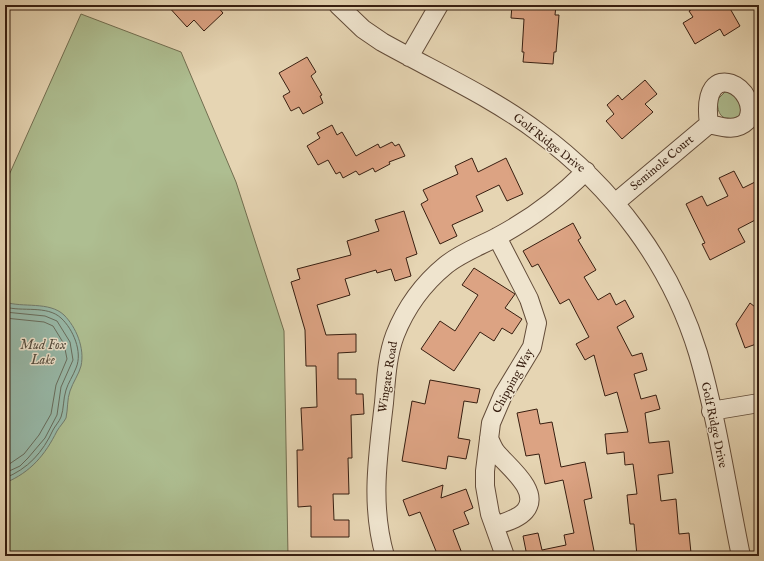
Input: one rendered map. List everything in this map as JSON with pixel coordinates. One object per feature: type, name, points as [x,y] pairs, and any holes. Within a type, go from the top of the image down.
[{"type":"street","name":"Golf Ridge Drive","points":[[338,5],[363,29],[409,57],[511,113],[561,149],[586,171],[615,203],[653,254],[682,311],[698,353],[712,411],[741,556]]},
{"type":"street","points":[[409,57],[439,5]]},
{"type":"street","name":"Seminole Court","points":[[615,203],[709,124]]},
{"type":"street","name":"Wingate Road","points":[[385,556],[377,524],[376,484],[389,357],[395,336],[407,311],[419,292],[434,275],[448,263],[497,237],[551,204],[586,171]]},
{"type":"street","name":"Chipping Way","points":[[497,237],[529,299],[537,323],[532,347],[498,405],[491,423],[485,471],[485,486],[487,502],[504,556]]},
{"type":"street","points":[[712,411],[759,403]]},
{"type":"street","points":[[489,438],[496,452],[521,477],[528,493],[526,510],[519,516],[495,526]]},
{"type":"shaded area","points":[[81,14],[181,52],[236,182],[284,331],[288,556],[5,556],[5,184]]},
{"type":"shaded area","points":[[731,91],[740,95],[742,114],[732,120],[724,118],[720,114],[717,100],[725,92]]},
{"type":"water","name":"Mud Fox Lake","points":[[5,302],[12,304],[43,306],[58,311],[64,315],[76,332],[81,345],[82,359],[80,369],[69,394],[67,415],[65,420],[36,462],[22,474],[5,483]]},
{"type":"building","points":[[167,5],[216,5],[223,13],[204,31],[194,20],[187,27]]},
{"type":"building","points":[[512,5],[556,5],[555,15],[559,15],[556,52],[554,52],[553,64],[523,62],[524,52],[522,52],[524,19],[511,18]]},
{"type":"building","points":[[699,5],[728,5],[740,26],[724,36],[720,29],[695,44],[683,23],[693,17],[689,11]]},
{"type":"building","points":[[307,57],[316,72],[311,76],[322,95],[320,96],[323,103],[303,114],[299,107],[291,111],[283,96],[290,92],[279,73]]},
{"type":"building","points":[[645,80],[657,94],[645,104],[653,112],[622,139],[606,121],[614,114],[607,105],[618,95],[622,100]]},
{"type":"building","points":[[332,125],[337,135],[342,132],[356,156],[378,144],[380,148],[392,142],[395,146],[399,144],[405,156],[389,162],[390,164],[375,172],[373,168],[359,175],[356,171],[343,178],[340,172],[336,174],[328,160],[318,165],[307,146],[320,138],[317,133]]},
{"type":"building","points":[[472,158],[478,172],[506,158],[523,194],[507,201],[499,185],[476,196],[483,211],[452,225],[457,236],[440,244],[421,204],[428,200],[423,190],[458,174],[455,166]]},
{"type":"building","points":[[734,171],[743,188],[759,180],[759,218],[738,229],[745,242],[710,260],[702,244],[705,243],[686,204],[702,196],[707,206],[728,196],[719,178]]},
{"type":"building","points":[[404,211],[417,254],[406,258],[411,276],[395,281],[391,269],[377,273],[376,270],[345,279],[350,295],[317,305],[326,335],[356,334],[356,352],[338,353],[338,379],[356,379],[356,394],[363,394],[364,414],[351,415],[352,458],[348,458],[349,494],[333,494],[334,520],[349,520],[349,537],[311,537],[311,506],[298,507],[297,450],[303,450],[301,408],[317,407],[316,366],[306,366],[305,330],[291,282],[300,279],[297,269],[351,255],[347,241],[379,231],[375,220]]},
{"type":"building","points":[[573,223],[581,238],[578,240],[596,270],[584,277],[598,300],[610,293],[616,305],[625,300],[634,317],[617,327],[632,356],[642,353],[647,370],[634,374],[641,399],[656,395],[660,409],[645,413],[649,443],[669,441],[673,473],[658,475],[661,501],[676,499],[679,534],[689,533],[691,553],[637,556],[634,524],[630,524],[627,495],[637,494],[633,464],[625,465],[624,452],[607,454],[605,434],[628,432],[617,392],[605,396],[594,355],[585,360],[576,344],[589,337],[569,299],[560,304],[538,264],[532,267],[523,251]]},
{"type":"building","points":[[474,268],[515,294],[505,308],[522,319],[512,334],[502,328],[494,341],[480,332],[454,371],[421,349],[440,321],[455,331],[478,295],[462,285]]},
{"type":"building","points":[[750,303],[759,310],[759,343],[745,348],[736,324]]},
{"type":"building","points":[[430,380],[480,389],[477,403],[464,401],[458,438],[470,440],[466,459],[448,456],[446,469],[402,461],[412,401],[425,404]]},
{"type":"building","points":[[537,409],[540,424],[552,422],[561,467],[585,462],[592,498],[584,500],[595,556],[527,556],[523,536],[538,533],[542,550],[566,545],[564,535],[574,533],[563,480],[545,484],[539,454],[526,456],[517,413]]},
{"type":"building","points":[[443,485],[441,498],[466,489],[473,508],[464,512],[469,524],[453,530],[463,556],[438,556],[420,512],[409,516],[403,500]]}]
